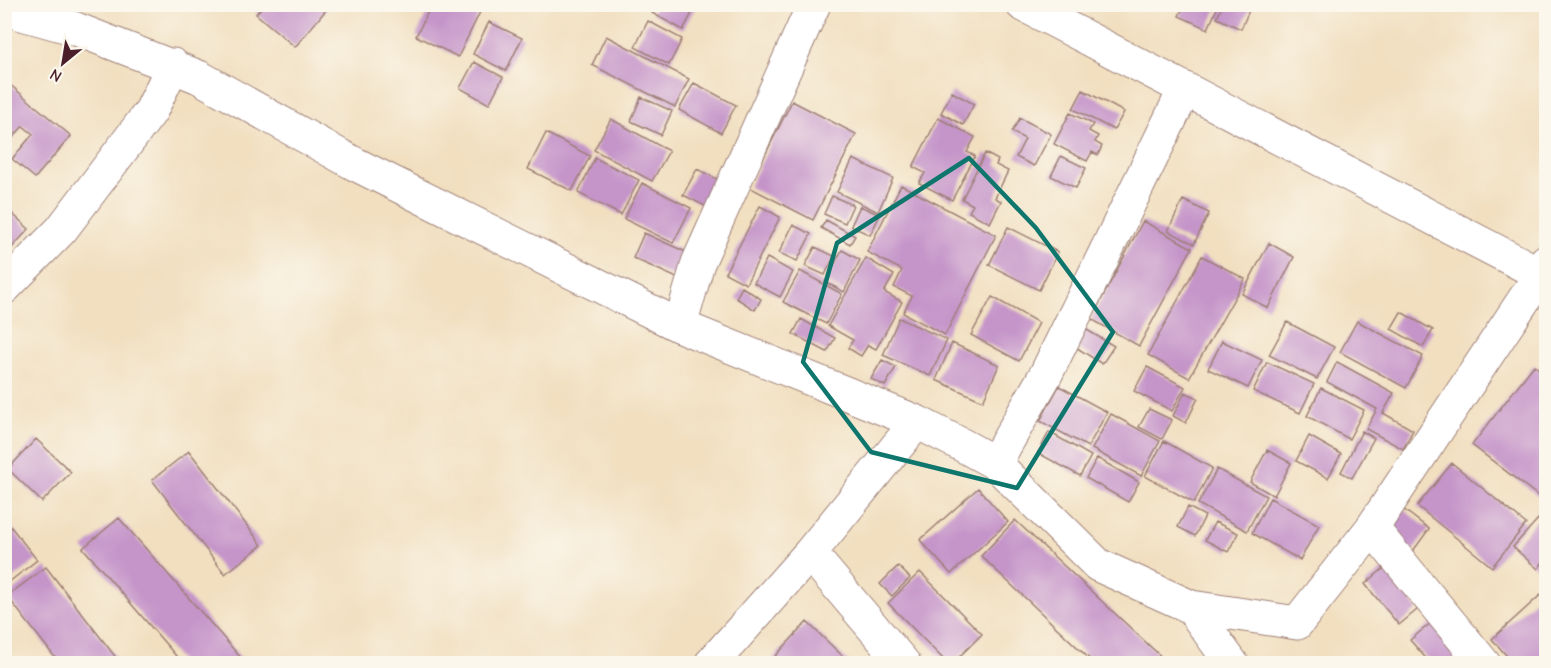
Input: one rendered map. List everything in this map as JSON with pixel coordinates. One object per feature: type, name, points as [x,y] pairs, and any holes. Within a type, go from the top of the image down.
[{"type":"street","points":[[680,326],[698,263],[814,4]]},
{"type":"street","points":[[4,9],[76,29],[200,77],[355,164],[680,326],[917,422],[995,463],[1098,565],[1191,607],[1297,623],[1372,528],[1545,271],[1022,4]]},
{"type":"street","points":[[4,288],[61,230],[151,111],[173,65]]},
{"type":"street","points":[[995,463],[1046,374],[1185,89]]},
{"type":"street","points":[[711,663],[810,553],[917,422]]},
{"type":"street","points":[[1372,528],[1484,663]]},
{"type":"street","points":[[810,553],[904,663]]},
{"type":"street","points":[[1191,607],[1232,663]]},
{"type":"highlighted area","points":[[969,158],[1036,228],[1113,332],[1017,488],[871,452],[803,362],[837,243]]},
{"type":"building","points":[[264,4],[331,4],[295,47],[256,14]]},
{"type":"building","points":[[432,4],[484,4],[458,57],[416,36]]},
{"type":"building","points":[[657,4],[697,4],[683,30],[652,13]]},
{"type":"building","points":[[1185,4],[1215,4],[1218,6],[1208,29],[1179,16]]},
{"type":"building","points":[[1223,4],[1242,4],[1250,8],[1241,29],[1217,18]]},
{"type":"building","points":[[648,21],[682,39],[669,65],[635,47]]},
{"type":"building","points":[[489,22],[522,38],[506,71],[473,54]]},
{"type":"building","points":[[606,36],[689,79],[675,107],[592,65]]},
{"type":"building","points":[[474,62],[503,77],[489,104],[460,88]]},
{"type":"building","points":[[8,83],[71,136],[35,178],[12,159],[33,134],[23,126],[4,148],[4,87]]},
{"type":"building","points":[[694,83],[736,105],[721,133],[679,110]]},
{"type":"building","points":[[1083,90],[1124,112],[1114,130],[1073,109]]},
{"type":"building","points":[[952,92],[974,104],[963,125],[941,113]]},
{"type":"building","points":[[641,97],[672,111],[661,135],[631,121]]},
{"type":"building","points":[[792,101],[856,134],[813,220],[749,187]]},
{"type":"building","points":[[1070,113],[1093,124],[1089,131],[1098,136],[1095,142],[1102,146],[1098,155],[1092,152],[1087,161],[1054,144]]},
{"type":"building","points":[[938,118],[975,137],[967,152],[975,156],[952,200],[919,183],[925,173],[913,167]]},
{"type":"building","points":[[1020,118],[1051,134],[1034,166],[1016,157],[1025,139],[1012,132]]},
{"type":"building","points":[[611,119],[669,151],[652,181],[594,150]]},
{"type":"building","points":[[546,133],[590,156],[572,191],[528,169]]},
{"type":"building","points":[[985,153],[998,160],[996,165],[1008,171],[995,198],[1001,201],[990,223],[969,212],[973,205],[962,199]]},
{"type":"building","points":[[1061,156],[1086,168],[1076,188],[1051,176]]},
{"type":"building","points":[[595,158],[639,180],[621,215],[578,193]]},
{"type":"building","points":[[853,159],[893,178],[878,212],[837,192]]},
{"type":"building","points":[[697,169],[725,183],[711,209],[683,195]]},
{"type":"building","points":[[642,183],[691,208],[673,243],[624,219]]},
{"type":"building","points":[[901,185],[996,235],[945,335],[903,313],[912,296],[894,287],[902,270],[867,252]]},
{"type":"building","points":[[832,196],[853,205],[845,223],[824,214]]},
{"type":"building","points":[[1183,200],[1209,213],[1194,244],[1168,231]]},
{"type":"building","points":[[4,206],[29,229],[4,256]]},
{"type":"building","points":[[760,206],[780,217],[746,284],[725,273]]},
{"type":"building","points":[[860,206],[880,215],[870,235],[851,226]]},
{"type":"building","points":[[826,220],[855,236],[850,244],[821,228]]},
{"type":"building","points":[[1143,221],[1192,248],[1139,346],[1091,319]]},
{"type":"building","points":[[793,225],[811,234],[797,261],[779,253]]},
{"type":"building","points":[[1008,227],[1058,252],[1039,290],[989,265]]},
{"type":"building","points":[[644,233],[688,253],[677,278],[633,258]]},
{"type":"building","points":[[1269,243],[1294,257],[1268,308],[1242,294]]},
{"type":"building","points":[[815,247],[834,256],[825,275],[805,266]]},
{"type":"building","points":[[842,250],[860,260],[844,292],[825,282]]},
{"type":"building","points":[[1202,256],[1245,279],[1189,378],[1148,355]]},
{"type":"building","points":[[767,258],[793,272],[780,297],[754,283]]},
{"type":"building","points":[[866,258],[894,275],[884,292],[902,302],[876,349],[868,345],[861,356],[848,348],[853,340],[828,326]]},
{"type":"building","points":[[800,271],[842,294],[826,324],[783,302]]},
{"type":"building","points":[[742,287],[761,299],[755,310],[736,298]]},
{"type":"building","points":[[992,297],[1039,323],[1019,361],[971,335]]},
{"type":"building","points":[[1401,312],[1433,330],[1423,347],[1391,329]]},
{"type":"building","points":[[899,318],[947,340],[930,376],[883,355]]},
{"type":"building","points":[[801,319],[835,338],[827,352],[793,334]]},
{"type":"building","points":[[1357,321],[1423,356],[1406,388],[1340,352]]},
{"type":"building","points":[[1287,322],[1334,347],[1317,379],[1269,355]]},
{"type":"building","points":[[1082,327],[1114,346],[1102,364],[1071,344]]},
{"type":"building","points":[[1222,341],[1262,360],[1248,388],[1208,369]]},
{"type":"building","points":[[952,343],[999,365],[983,401],[936,380]]},
{"type":"building","points":[[882,360],[896,367],[885,386],[871,379]]},
{"type":"building","points":[[1267,362],[1314,384],[1300,413],[1253,391]]},
{"type":"building","points":[[1337,362],[1394,393],[1383,413],[1413,430],[1403,449],[1366,429],[1377,409],[1327,382]]},
{"type":"building","points":[[1534,365],[1546,375],[1546,502],[1472,445]]},
{"type":"building","points":[[1147,367],[1185,387],[1172,411],[1134,391]]},
{"type":"building","points":[[1059,386],[1107,412],[1088,447],[1040,421]]},
{"type":"building","points":[[1321,388],[1364,410],[1349,439],[1307,416]]},
{"type":"building","points":[[1185,392],[1198,398],[1186,423],[1173,416]]},
{"type":"building","points":[[1149,409],[1172,420],[1162,439],[1139,427]]},
{"type":"building","points":[[1111,414],[1160,441],[1141,476],[1092,449]]},
{"type":"building","points":[[1362,431],[1374,438],[1352,478],[1341,472]]},
{"type":"building","points":[[1049,432],[1091,456],[1080,476],[1038,453]]},
{"type":"building","points":[[1309,436],[1341,454],[1328,478],[1296,461]]},
{"type":"building","points":[[36,439],[71,472],[42,502],[8,469]]},
{"type":"building","points":[[1164,441],[1212,468],[1194,503],[1145,476]]},
{"type":"building","points":[[1267,450],[1291,463],[1274,496],[1250,482]]},
{"type":"building","points":[[189,451],[262,545],[225,574],[152,480]]},
{"type":"building","points":[[1097,458],[1139,482],[1128,502],[1086,478]]},
{"type":"building","points":[[1452,463],[1526,524],[1492,567],[1417,506]]},
{"type":"building","points":[[1217,469],[1266,496],[1247,531],[1198,504]]},
{"type":"building","points":[[978,488],[1008,522],[951,574],[920,540]]},
{"type":"building","points":[[1270,498],[1319,525],[1300,560],[1252,533]]},
{"type":"building","points":[[1188,507],[1205,516],[1195,536],[1178,527]]},
{"type":"building","points":[[1403,509],[1429,529],[1413,551],[1386,532]]},
{"type":"building","points":[[4,518],[37,560],[4,586]]},
{"type":"building","points":[[119,518],[242,659],[238,664],[183,664],[83,548]]},
{"type":"building","points":[[1538,519],[1546,526],[1546,558],[1538,569],[1513,547]]},
{"type":"building","points":[[1015,520],[1169,664],[1095,664],[981,556]]},
{"type":"building","points":[[1215,522],[1238,533],[1228,552],[1205,540]]},
{"type":"building","points":[[898,566],[910,578],[892,596],[880,584]]},
{"type":"building","points":[[46,567],[121,664],[60,664],[7,596]]},
{"type":"building","points":[[1384,568],[1418,609],[1399,625],[1365,584]]},
{"type":"building","points":[[920,572],[982,634],[952,664],[948,664],[888,603]]},
{"type":"building","points":[[1546,590],[1546,664],[1514,664],[1492,639]]},
{"type":"building","points":[[807,622],[851,664],[768,664]]},
{"type":"building","points":[[1432,622],[1469,664],[1431,664],[1410,640]]}]
